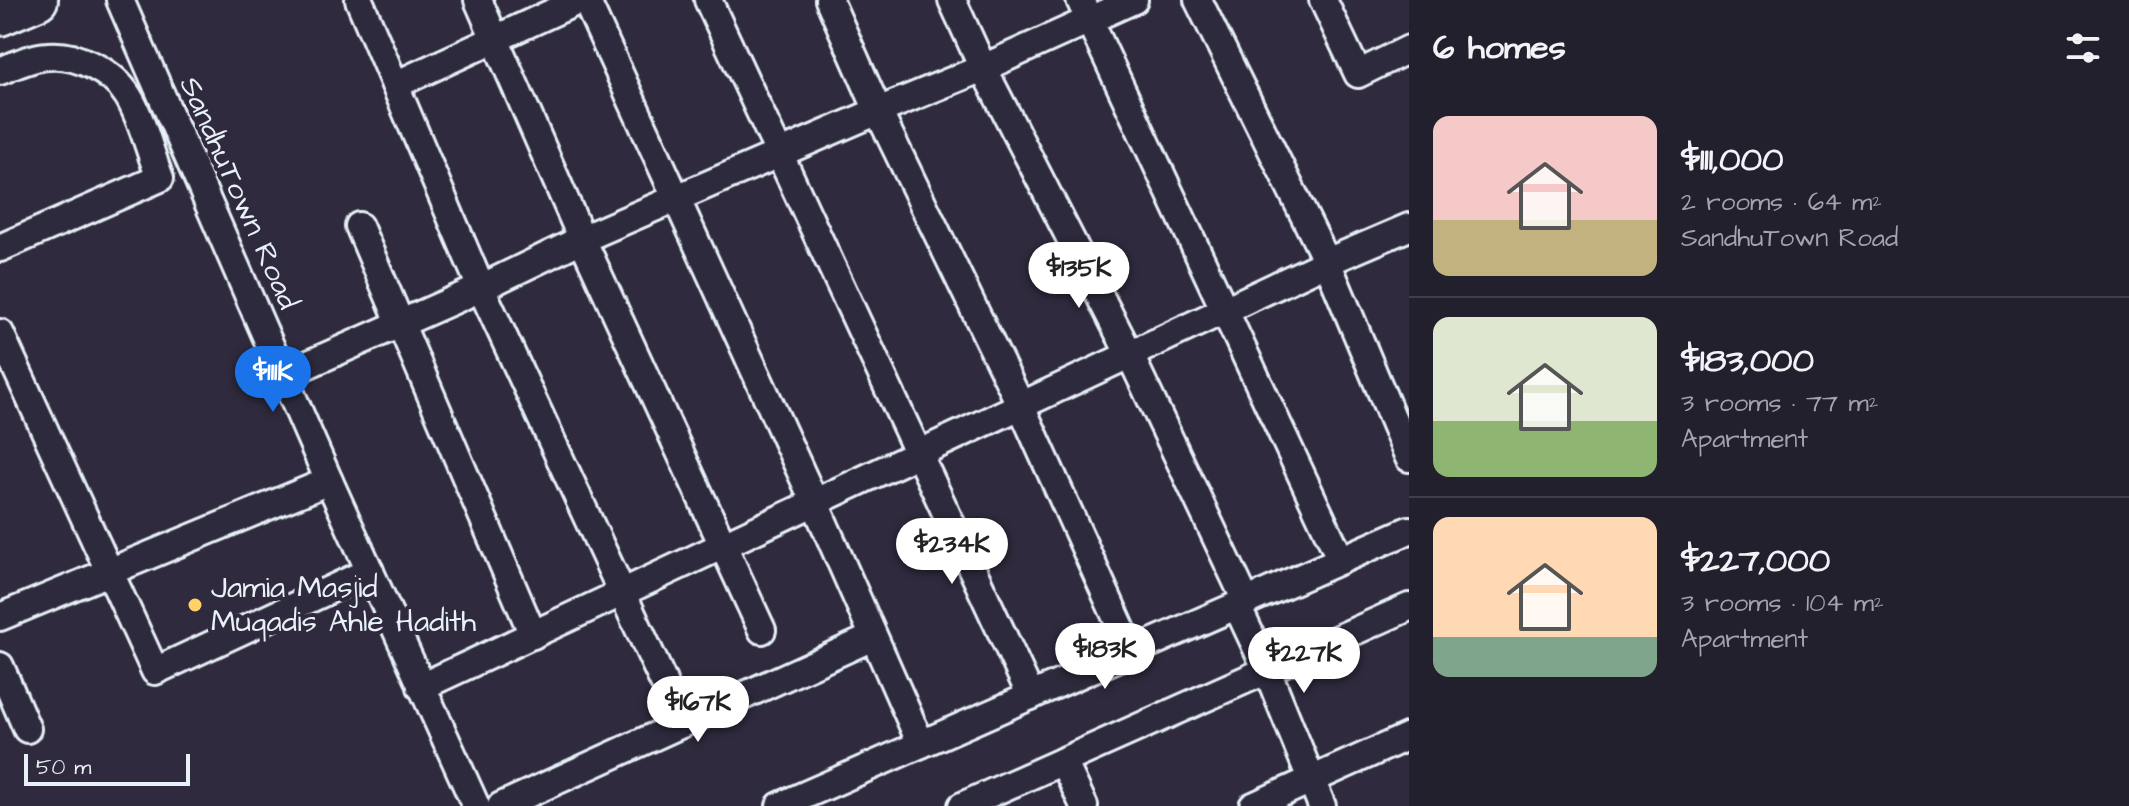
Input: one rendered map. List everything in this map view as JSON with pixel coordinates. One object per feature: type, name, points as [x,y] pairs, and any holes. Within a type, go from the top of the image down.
[{"type":"street","points":[[0,16],[38,0]]},
{"type":"street","name":"SandhuTown Road","points":[[120,0],[329,481],[476,806]]},
{"type":"street","points":[[359,0],[481,288],[663,681]]},
{"type":"street","points":[[478,0],[582,239],[762,630]]},
{"type":"street","points":[[395,85],[583,0],[815,503],[921,744]]},
{"type":"street","points":[[708,0],[1031,696]]},
{"type":"street","points":[[829,0],[878,111],[1021,406],[1132,652]]},
{"type":"street","points":[[952,0],[983,68],[1130,355],[1242,604],[1322,806]]},
{"type":"street","points":[[284,375],[481,288],[582,239],[983,68],[1084,10],[1134,0]]},
{"type":"street","points":[[1198,0],[1327,262],[1409,458]]},
{"type":"street","points":[[1323,0],[1358,74],[1409,49]]},
{"type":"street","points":[[1084,10],[1341,560]]},
{"type":"street","points":[[0,71],[49,55],[81,60],[112,78],[128,97],[160,178],[0,248]]},
{"type":"street","points":[[359,226],[533,635]]},
{"type":"street","points":[[421,687],[1327,262],[1409,227]]},
{"type":"street","points":[[0,333],[155,671],[370,571]]},
{"type":"street","points":[[0,617],[329,481]]},
{"type":"street","points":[[780,806],[1409,530]]},
{"type":"street","points":[[962,806],[1409,607]]},
{"type":"street","points":[[501,806],[873,637]]},
{"type":"street","points":[[0,666],[27,729]]},
{"type":"street","points":[[1253,806],[1409,736]]},
{"type":"street","points":[[1063,761],[1084,806]]},
{"type":"place","name":"Jamia Masjid Muqadis Ahle Hadith","points":[[195,605]]}]
